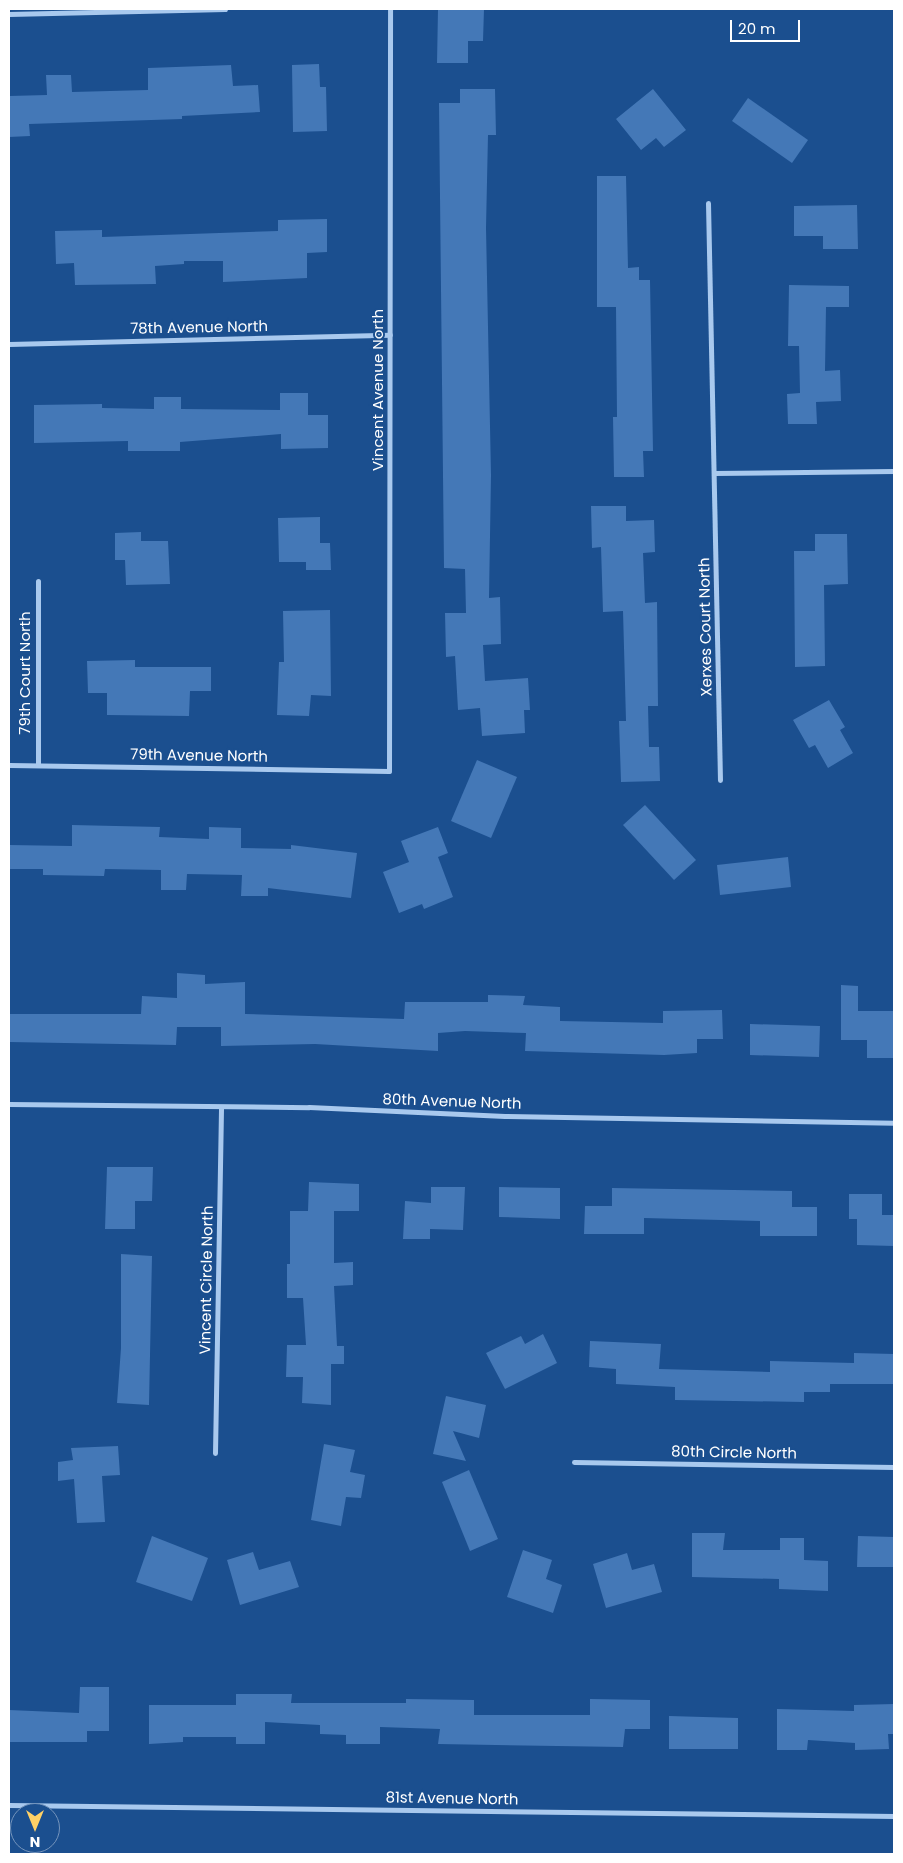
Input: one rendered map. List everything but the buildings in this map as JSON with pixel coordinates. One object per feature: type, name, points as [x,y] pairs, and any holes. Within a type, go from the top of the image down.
[{"type":"street","points":[[9,14],[59,11],[225,9]]},
{"type":"street","name":"Vincent Avenue North","points":[[388,771],[390,9]]},
{"type":"street","name":"Xerxes Court North","points":[[708,203],[720,780]]},
{"type":"street","name":"78th Avenue North","points":[[9,344],[390,335]]},
{"type":"street","points":[[714,473],[894,471]]},
{"type":"street","name":"79th Court North","points":[[38,581],[38,765]]},
{"type":"street","name":"79th Avenue North","points":[[9,765],[388,771]]},
{"type":"street","name":"80th Avenue North","points":[[9,1104],[221,1107],[894,1123]]},
{"type":"street","name":"Vincent Circle North","points":[[215,1453],[221,1107]]},
{"type":"street","name":"80th Circle North","points":[[574,1462],[894,1467]]},
{"type":"street","name":"81st Avenue North","points":[[9,1805],[894,1816]]}]
